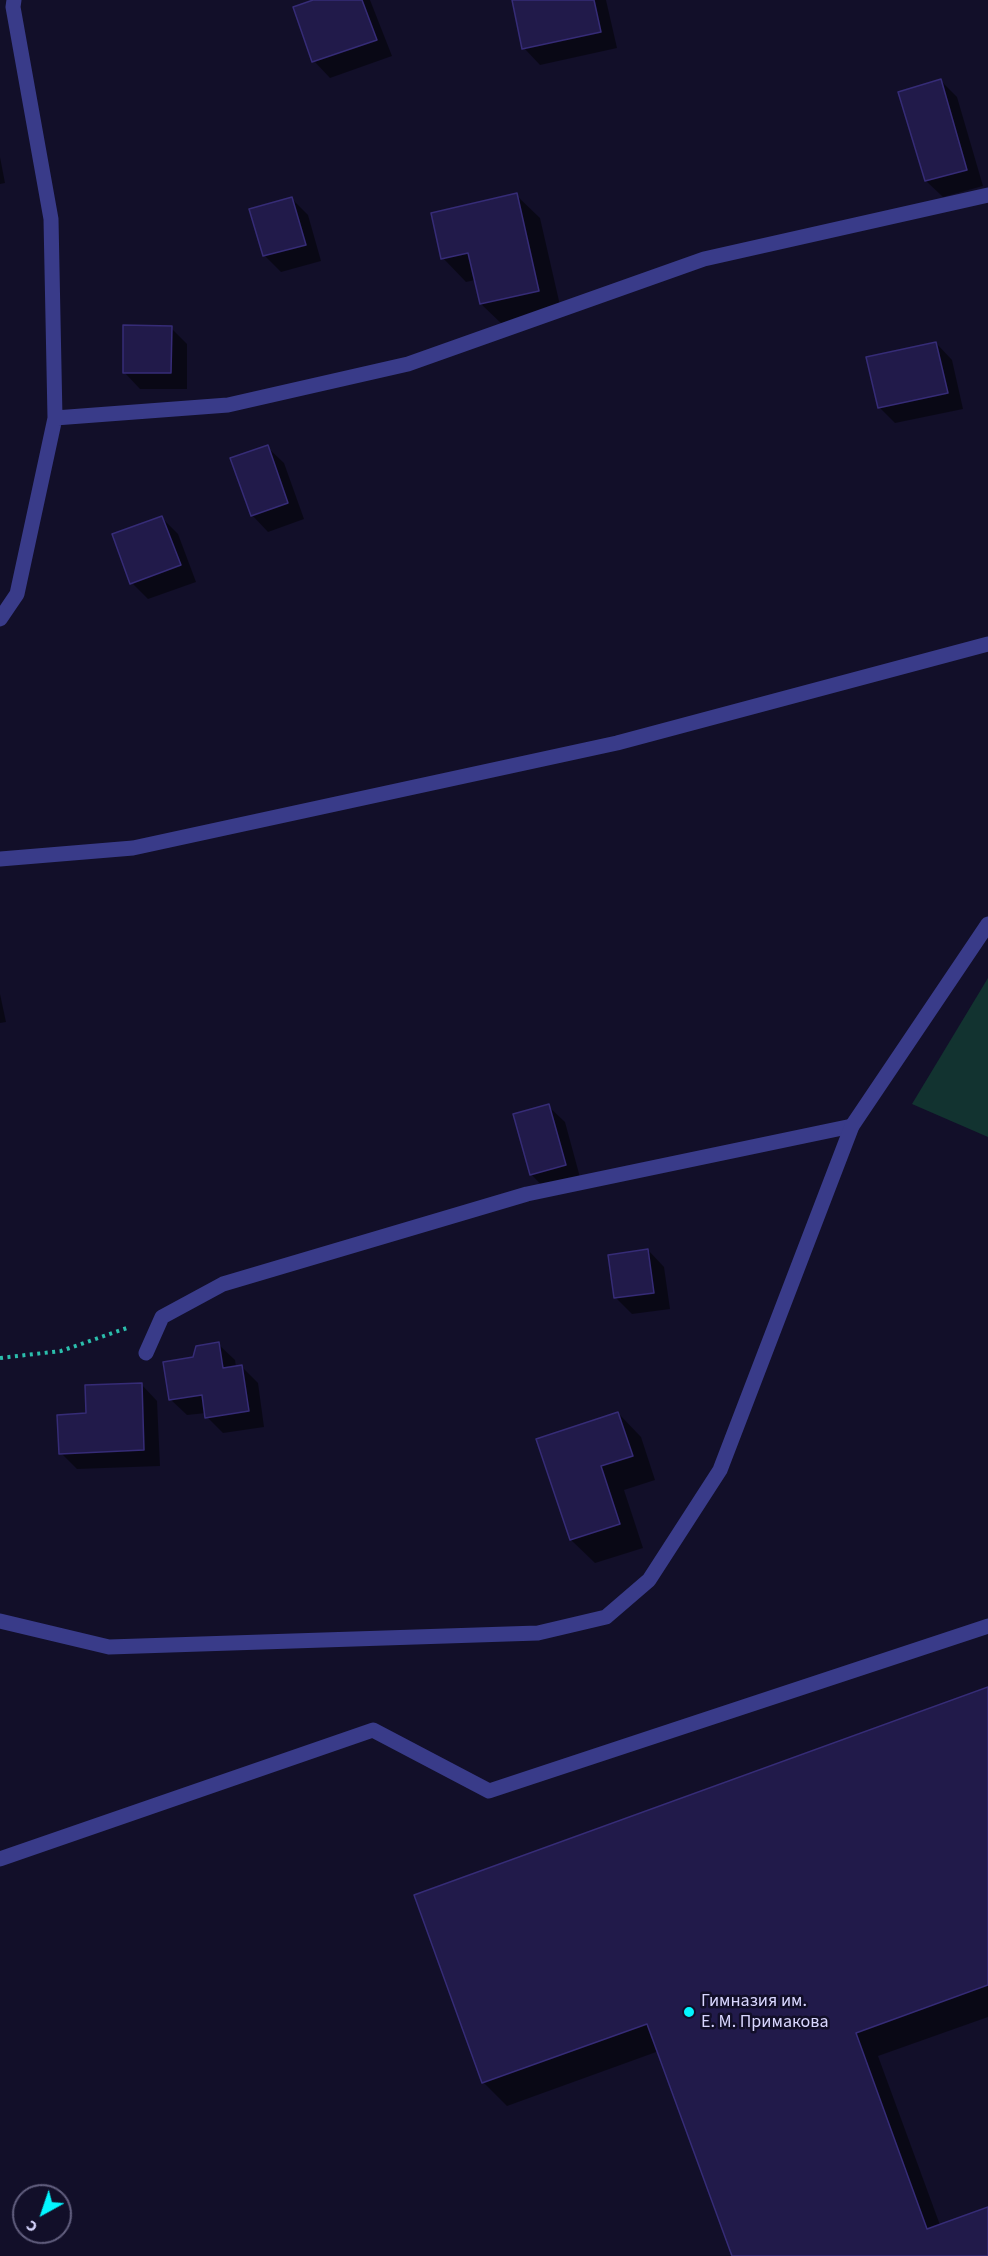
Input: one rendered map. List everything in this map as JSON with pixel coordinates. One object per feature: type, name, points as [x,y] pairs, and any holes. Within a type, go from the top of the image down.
[{"type":"street","points":[[0,619],[16,594],[55,418],[51,219],[9,6]]},
{"type":"street","points":[[55,418],[228,405],[408,364],[704,259],[988,195]]},
{"type":"street","points":[[0,859],[133,848],[617,743],[988,644]]},
{"type":"street","points":[[0,1621],[109,1647],[538,1632],[606,1617],[649,1580],[720,1470],[852,1126],[988,924]]},
{"type":"street","points":[[146,1353],[162,1317],[223,1284],[527,1194],[852,1126]]},
{"type":"street","points":[[0,1858],[373,1730],[489,1791],[988,1626]]},
{"type":"path","points":[[0,1358],[61,1351],[162,1317]]},
{"type":"green space","points":[[988,978],[988,1137],[912,1104]]},
{"type":"building","points":[[313,0],[362,0],[377,40],[312,62],[293,7]]},
{"type":"building","points":[[512,0],[594,0],[601,32],[522,49]]},
{"type":"building","points":[[941,79],[967,170],[925,181],[898,92]]},
{"type":"building","points":[[517,193],[539,291],[480,304],[468,253],[441,259],[431,213]]},
{"type":"building","points":[[292,197],[306,245],[263,256],[249,209]]},
{"type":"building","points":[[123,325],[172,326],[171,373],[123,373]]},
{"type":"building","points":[[936,342],[948,393],[878,408],[866,357]]},
{"type":"building","points":[[268,445],[288,503],[251,516],[230,458]]},
{"type":"building","points":[[162,516],[181,565],[130,584],[112,534]]},
{"type":"building","points":[[549,1104],[566,1165],[530,1175],[513,1114]]},
{"type":"building","points":[[648,1249],[654,1293],[614,1298],[608,1255]]},
{"type":"building","points":[[219,1342],[223,1368],[242,1365],[249,1411],[205,1418],[202,1395],[169,1400],[163,1362],[193,1357],[196,1346]]},
{"type":"building","points":[[142,1383],[144,1450],[59,1454],[57,1415],[86,1413],[85,1385]]},
{"type":"building","points":[[618,1412],[633,1456],[601,1466],[620,1524],[570,1540],[536,1439]]},
{"type":"building","name":"Гимназия им. Е. М. Примакова","points":[[988,1687],[988,1985],[856,2033],[927,2229],[988,2207],[988,2256],[732,2256],[647,2024],[482,2083],[414,1895]]},
{"type":"place","name":"Гимназия им. Е. М. Примакова","points":[[689,2012]]}]
